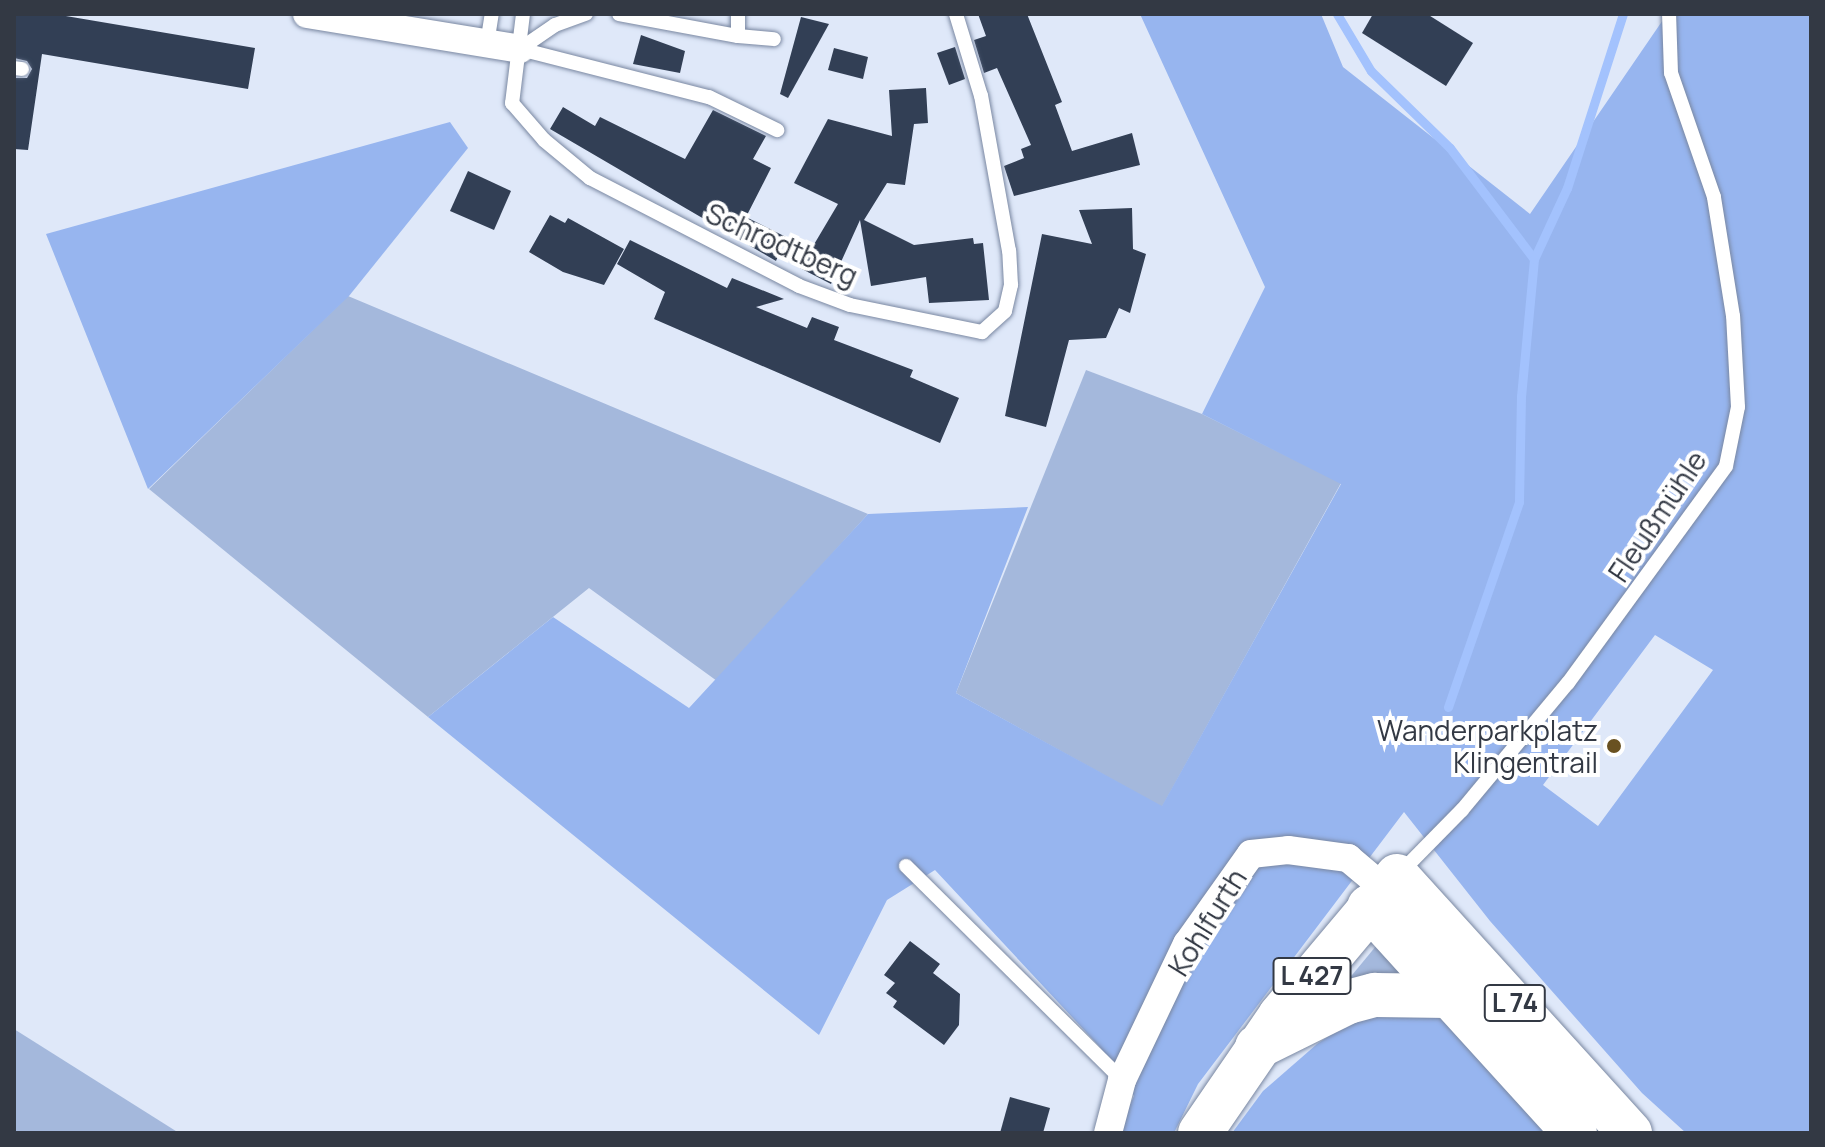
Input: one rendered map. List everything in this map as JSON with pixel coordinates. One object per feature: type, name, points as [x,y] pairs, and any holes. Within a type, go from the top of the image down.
[{"type":"main road","name":"L 74","points":[[1384,891],[1448,996],[1575,1133]]},
{"type":"main road","name":"L 74","points":[[1384,891],[1630,1133]]},
{"type":"main road","name":"L 427","points":[[1200,1133],[1257,1047],[1384,891]]},
{"type":"main road","name":"L 74","points":[[1257,1047],[1348,1002],[1401,992],[1448,996]]},
{"type":"street","points":[[307,14],[520,49]]},
{"type":"street","name":"Kohlfurth","points":[[1108,1133],[1122,1080],[1187,944],[1251,854],[1288,850],[1348,858],[1384,891]]},
{"type":"lane","points":[[487,44],[492,14]]},
{"type":"lane","name":"Schrodtberg","points":[[523,14],[512,103],[544,140],[590,178],[799,286],[864,309],[982,332],[1005,311],[1011,285],[1009,251],[981,96],[956,14]]},
{"type":"lane","points":[[520,49],[555,25],[586,14]]},
{"type":"lane","points":[[619,14],[738,36],[774,39]]},
{"type":"lane","points":[[738,14],[738,36]]},
{"type":"lane","name":"Fleußmühle","points":[[1384,891],[1462,810],[1568,683],[1726,466],[1738,407],[1733,316],[1714,197],[1671,73],[1669,14]]},
{"type":"lane","points":[[520,49],[709,97],[777,130]]},
{"type":"lane","points":[[906,866],[1122,1080]]},
{"type":"shaded area","points":[[1140,14],[1321,14],[1343,67],[1530,214],[1667,14],[1811,14],[1811,1133],[1686,1133],[1642,1093],[1490,921],[1404,812],[1198,1084],[1174,1133],[1117,1133],[1134,1096],[1099,1046],[935,870],[887,900],[819,1035],[428,717],[553,617],[689,708],[868,514],[1028,507],[956,693],[1162,806],[1341,484],[1202,414],[1265,287]],"holes":[[[1655,635],[1713,670],[1598,826],[1543,785]]]},
{"type":"shaded area","points":[[450,122],[468,148],[349,296],[148,489],[46,234]]},
{"type":"shaded area","points":[[348,296],[868,514],[717,681],[589,588],[428,717],[149,489]]},
{"type":"shaded area","points":[[1086,370],[1202,414],[1341,483],[1162,807],[956,693]]},
{"type":"shaded area","points":[[1381,940],[1408,972],[1343,986]]},
{"type":"shaded area","points":[[1394,1010],[1438,1017],[1480,1053],[1546,1133],[1232,1133],[1263,1091],[1317,1044],[1354,1019]]},
{"type":"shaded area","points":[[14,1029],[179,1133],[14,1133]]},
{"type":"building","points":[[14,14],[54,14],[255,48],[248,89],[42,54],[28,150],[14,149],[14,78],[27,78],[32,69],[27,61],[14,58]]},
{"type":"building","points":[[978,14],[1027,14],[1062,102],[1055,105],[1072,151],[1132,133],[1140,165],[1014,196],[1004,166],[1024,158],[1021,149],[1031,145],[997,68],[984,73],[974,40],[986,36]]},
{"type":"building","points":[[1373,14],[1427,14],[1473,43],[1446,86],[1362,33]]},
{"type":"building","points":[[801,17],[829,24],[788,98],[780,94]]},
{"type":"building","points":[[641,35],[685,51],[680,73],[633,64]]},
{"type":"building","points":[[955,47],[965,79],[949,85],[937,53]]},
{"type":"building","points":[[834,48],[868,57],[863,79],[828,70]]},
{"type":"building","points":[[926,88],[928,123],[914,124],[905,185],[887,183],[864,220],[914,245],[973,238],[974,244],[983,243],[989,300],[929,303],[926,277],[871,286],[860,220],[831,284],[800,268],[838,204],[794,183],[828,119],[892,136],[889,90]]},
{"type":"building","points":[[563,107],[595,126],[600,117],[685,159],[713,110],[766,136],[753,159],[771,168],[746,217],[786,237],[776,261],[550,129]]},
{"type":"building","points":[[468,171],[511,191],[494,230],[450,211]]},
{"type":"building","points":[[1132,208],[1133,249],[1146,254],[1130,313],[1119,308],[1106,338],[1069,340],[1046,427],[1005,416],[1042,234],[1092,244],[1079,210]]},
{"type":"building","points":[[550,215],[565,223],[568,218],[624,249],[604,285],[563,272],[529,252]]},
{"type":"building","points":[[630,240],[727,288],[732,278],[784,299],[756,307],[807,328],[812,317],[839,327],[834,340],[913,370],[910,377],[959,398],[940,443],[654,319],[665,292],[617,264]]},
{"type":"building","points":[[910,941],[940,964],[933,973],[960,994],[959,1025],[944,1045],[893,1007],[897,1001],[886,993],[895,983],[884,975]]},
{"type":"building","points":[[1010,1097],[1050,1108],[1043,1133],[1000,1133]]},
{"type":"waterway","points":[[1337,14],[1371,71],[1450,148],[1534,259],[1521,396],[1519,502],[1448,707]]},
{"type":"waterway","points":[[1534,259],[1567,188],[1623,14]]},
{"type":"place","name":"Wanderparkplatz Klingentrail","points":[[1614,746]]}]
